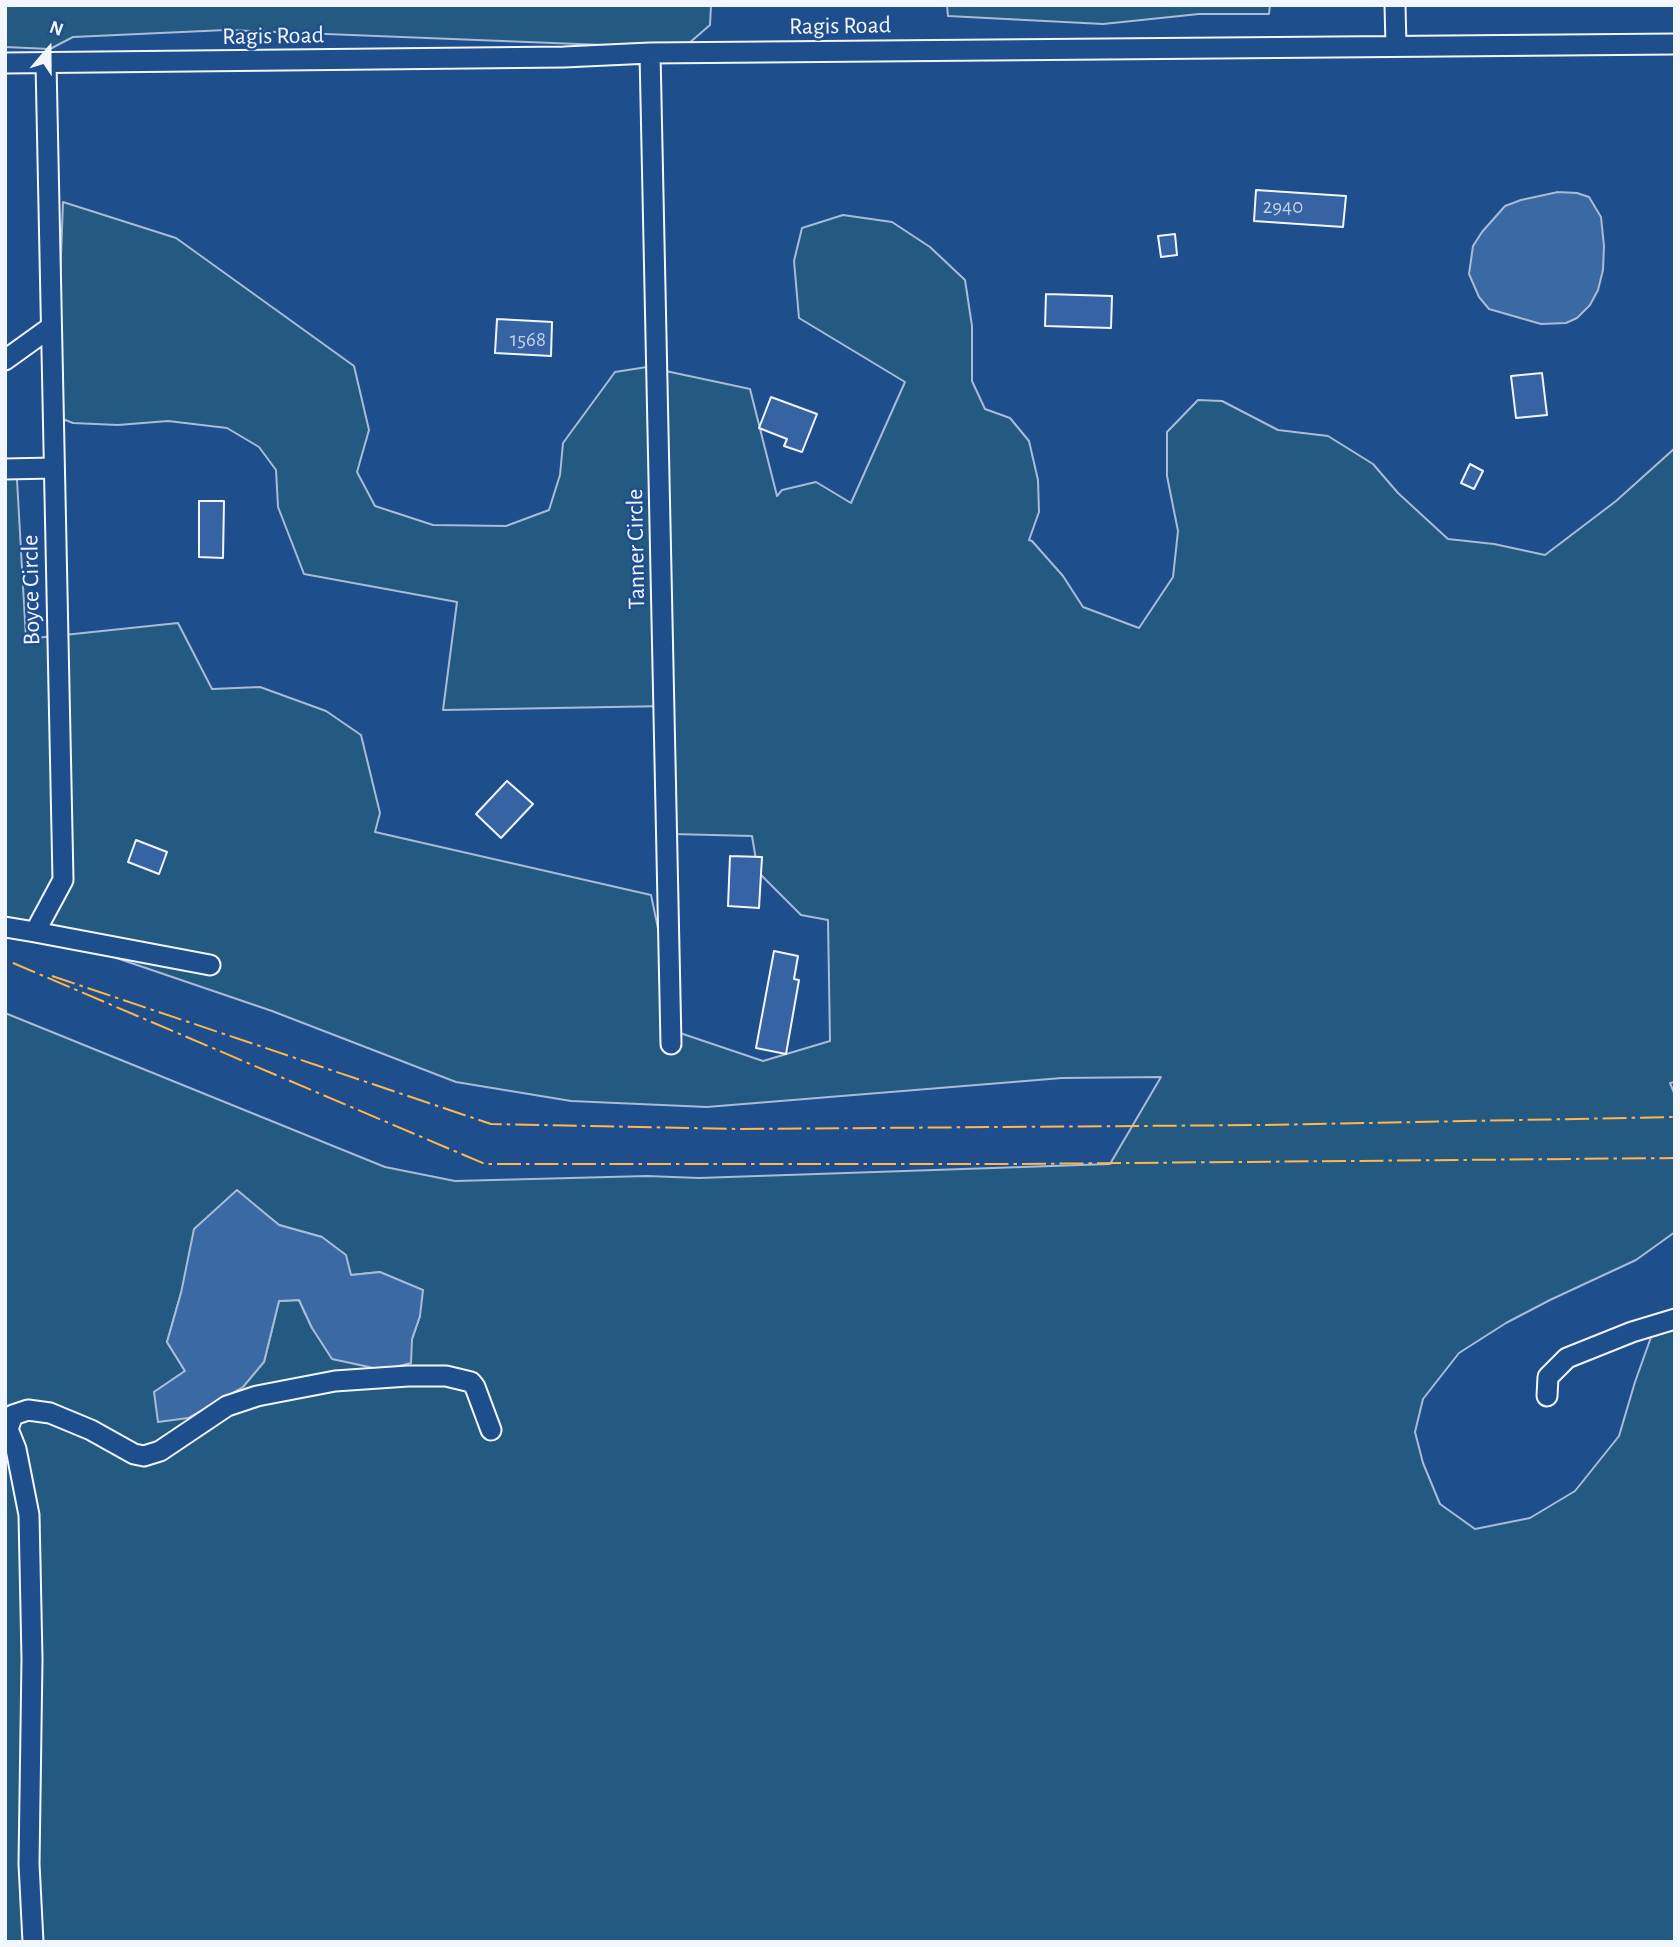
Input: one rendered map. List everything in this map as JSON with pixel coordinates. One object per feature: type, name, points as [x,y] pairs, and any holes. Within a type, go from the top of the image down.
[{"type":"street","points":[[1395,5],[1396,46]]},
{"type":"street","name":"Ragis Road","points":[[5,63],[564,57],[650,53],[1675,44]]},
{"type":"street","name":"Tanner Circle","points":[[650,53],[671,1044]]},
{"type":"street","name":"Boyce Circle","points":[[35,932],[63,880],[46,63]]},
{"type":"street","points":[[5,360],[51,327]]},
{"type":"street","points":[[5,469],[53,468]]},
{"type":"street","points":[[5,927],[210,965]]},
{"type":"street","points":[[1547,1396],[1548,1377],[1567,1358],[1632,1332],[1675,1319]]},
{"type":"street","points":[[33,1942],[29,1864],[32,1659],[29,1515],[16,1449],[8,1429],[13,1415],[28,1410],[50,1413],[91,1430],[134,1454],[145,1456],[160,1451],[227,1406],[257,1396],[335,1381],[446,1376],[471,1382],[491,1430]]},
{"type":"shaded area","points":[[5,5],[711,5],[710,25],[688,44],[628,46],[226,30],[73,37],[50,49],[5,47]]},
{"type":"shaded area","points":[[947,5],[1270,5],[1269,14],[1199,14],[1103,24],[948,16]]},
{"type":"shaded area","points":[[1558,192],[1589,197],[1601,217],[1603,270],[1598,290],[1590,305],[1577,318],[1566,323],[1541,324],[1489,309],[1479,297],[1469,274],[1473,246],[1505,206]]},
{"type":"shaded area","points":[[63,202],[176,238],[354,366],[369,430],[357,472],[375,506],[433,525],[506,526],[549,510],[560,475],[563,443],[615,372],[647,367],[750,389],[777,496],[782,490],[816,482],[851,503],[905,382],[799,318],[794,261],[802,228],[843,215],[892,222],[930,247],[965,280],[972,326],[972,381],[985,409],[1010,418],[1029,441],[1038,480],[1039,512],[1029,540],[1063,576],[1083,607],[1139,628],[1173,577],[1178,531],[1167,476],[1167,432],[1198,400],[1222,401],[1278,430],[1328,436],[1373,464],[1398,493],[1448,539],[1494,544],[1545,555],[1616,501],[1675,448],[1675,1082],[1670,1083],[1675,1095],[1675,1232],[1636,1260],[1506,1323],[1459,1353],[1423,1399],[1415,1432],[1423,1463],[1440,1504],[1475,1529],[1530,1518],[1575,1491],[1619,1436],[1655,1326],[1675,1320],[1675,1942],[5,1942],[5,1013],[385,1167],[455,1181],[647,1176],[699,1178],[1110,1164],[1161,1077],[1062,1078],[707,1107],[571,1101],[456,1082],[272,1011],[5,920],[5,461],[16,462],[26,639],[178,623],[212,689],[260,687],[326,711],[361,735],[380,813],[375,832],[651,895],[680,1033],[763,1061],[830,1041],[828,920],[801,915],[758,872],[752,836],[673,834],[668,706],[443,710],[457,602],[304,574],[278,507],[276,470],[259,447],[227,428],[168,421],[118,425],[73,423],[55,416]],"holes":[[[237,1191],[279,1225],[322,1237],[351,1275],[380,1272],[420,1316],[412,1339],[312,1328],[299,1300],[279,1301],[264,1362],[154,1392],[185,1371],[167,1342],[181,1293]]]},
{"type":"shaded area","points":[[237,1190],[279,1225],[322,1237],[346,1255],[351,1275],[380,1272],[423,1290],[420,1316],[412,1339],[411,1363],[383,1370],[332,1359],[312,1328],[299,1300],[279,1301],[264,1362],[243,1387],[188,1418],[158,1422],[154,1392],[185,1371],[167,1342],[181,1293],[194,1229]]},
{"type":"building","points":[[1256,190],[1346,196],[1343,227],[1254,221]]},
{"type":"building","points":[[1175,234],[1177,255],[1161,257],[1158,236]]},
{"type":"building","points":[[1046,294],[1112,296],[1111,328],[1045,326]]},
{"type":"building","points":[[497,319],[552,322],[551,356],[495,353]]},
{"type":"building","points":[[1542,373],[1547,415],[1516,418],[1511,376]]},
{"type":"building","points":[[771,397],[817,414],[802,452],[784,446],[787,439],[759,428]]},
{"type":"building","points":[[1470,464],[1483,471],[1474,489],[1461,483]]},
{"type":"building","points":[[199,501],[224,501],[223,558],[199,557]]},
{"type":"building","points":[[507,781],[533,804],[501,838],[476,814]]},
{"type":"building","points":[[136,840],[167,852],[159,874],[128,862]]},
{"type":"building","points":[[730,856],[762,857],[759,908],[728,906]]},
{"type":"building","points":[[774,951],[798,956],[794,979],[799,980],[786,1054],[756,1048]]},
{"type":"power","points":[[13,963],[485,1164],[1018,1164],[1675,1158]]},
{"type":"power","points":[[52,976],[491,1124],[741,1129],[1264,1125],[1675,1117]]}]
